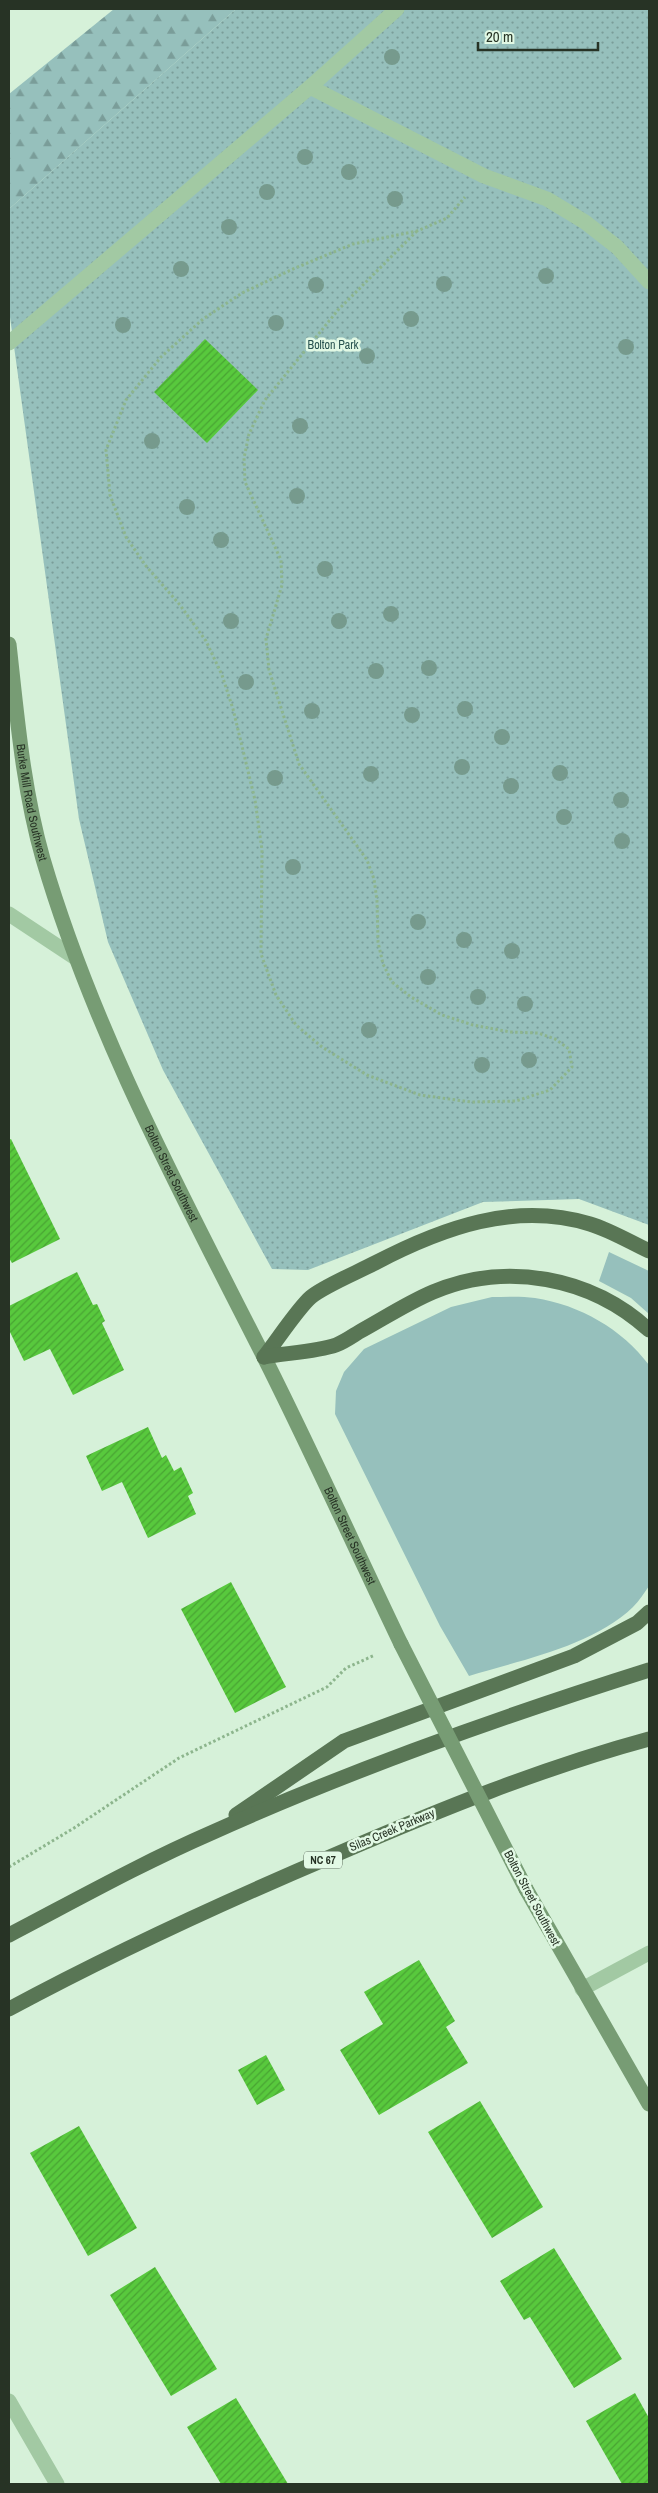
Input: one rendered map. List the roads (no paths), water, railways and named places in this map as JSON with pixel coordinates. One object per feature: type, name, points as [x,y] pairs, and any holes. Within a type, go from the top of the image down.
[{"type":"main road","points":[[264,1357],[311,1297],[385,1258],[470,1223],[502,1216],[529,1214],[560,1218],[591,1224],[649,1251]]},
{"type":"main road","points":[[264,1357],[335,1346],[431,1293],[460,1282],[496,1277],[530,1277],[568,1284],[601,1295],[629,1312],[649,1330]]},
{"type":"main road","points":[[210,1833],[344,1741],[574,1656],[637,1623],[649,1612]]},
{"type":"main road","points":[[9,1935],[210,1833],[359,1771],[520,1710],[649,1670]]},
{"type":"main road","name":"Silas Creek Parkway","points":[[9,2009],[240,1895],[411,1822],[487,1791],[596,1753],[649,1738]]},
{"type":"street","points":[[9,343],[310,87],[397,9]]},
{"type":"street","points":[[310,87],[484,176],[522,188],[546,199],[585,222],[617,246],[649,282]]},
{"type":"street","name":"Burke Mill Road Southwest","points":[[9,644],[23,759],[42,856],[74,957]]},
{"type":"street","points":[[9,914],[74,957]]},
{"type":"street","name":"Bolton Street Southwest","points":[[74,957],[166,1166],[264,1357],[401,1644],[526,1889],[649,2104]]},
{"type":"street","points":[[582,1989],[649,1953]]},
{"type":"street","points":[[9,2401],[57,2484]]},
{"type":"park label","name":"Bolton Park","points":[[333,345]]}]
